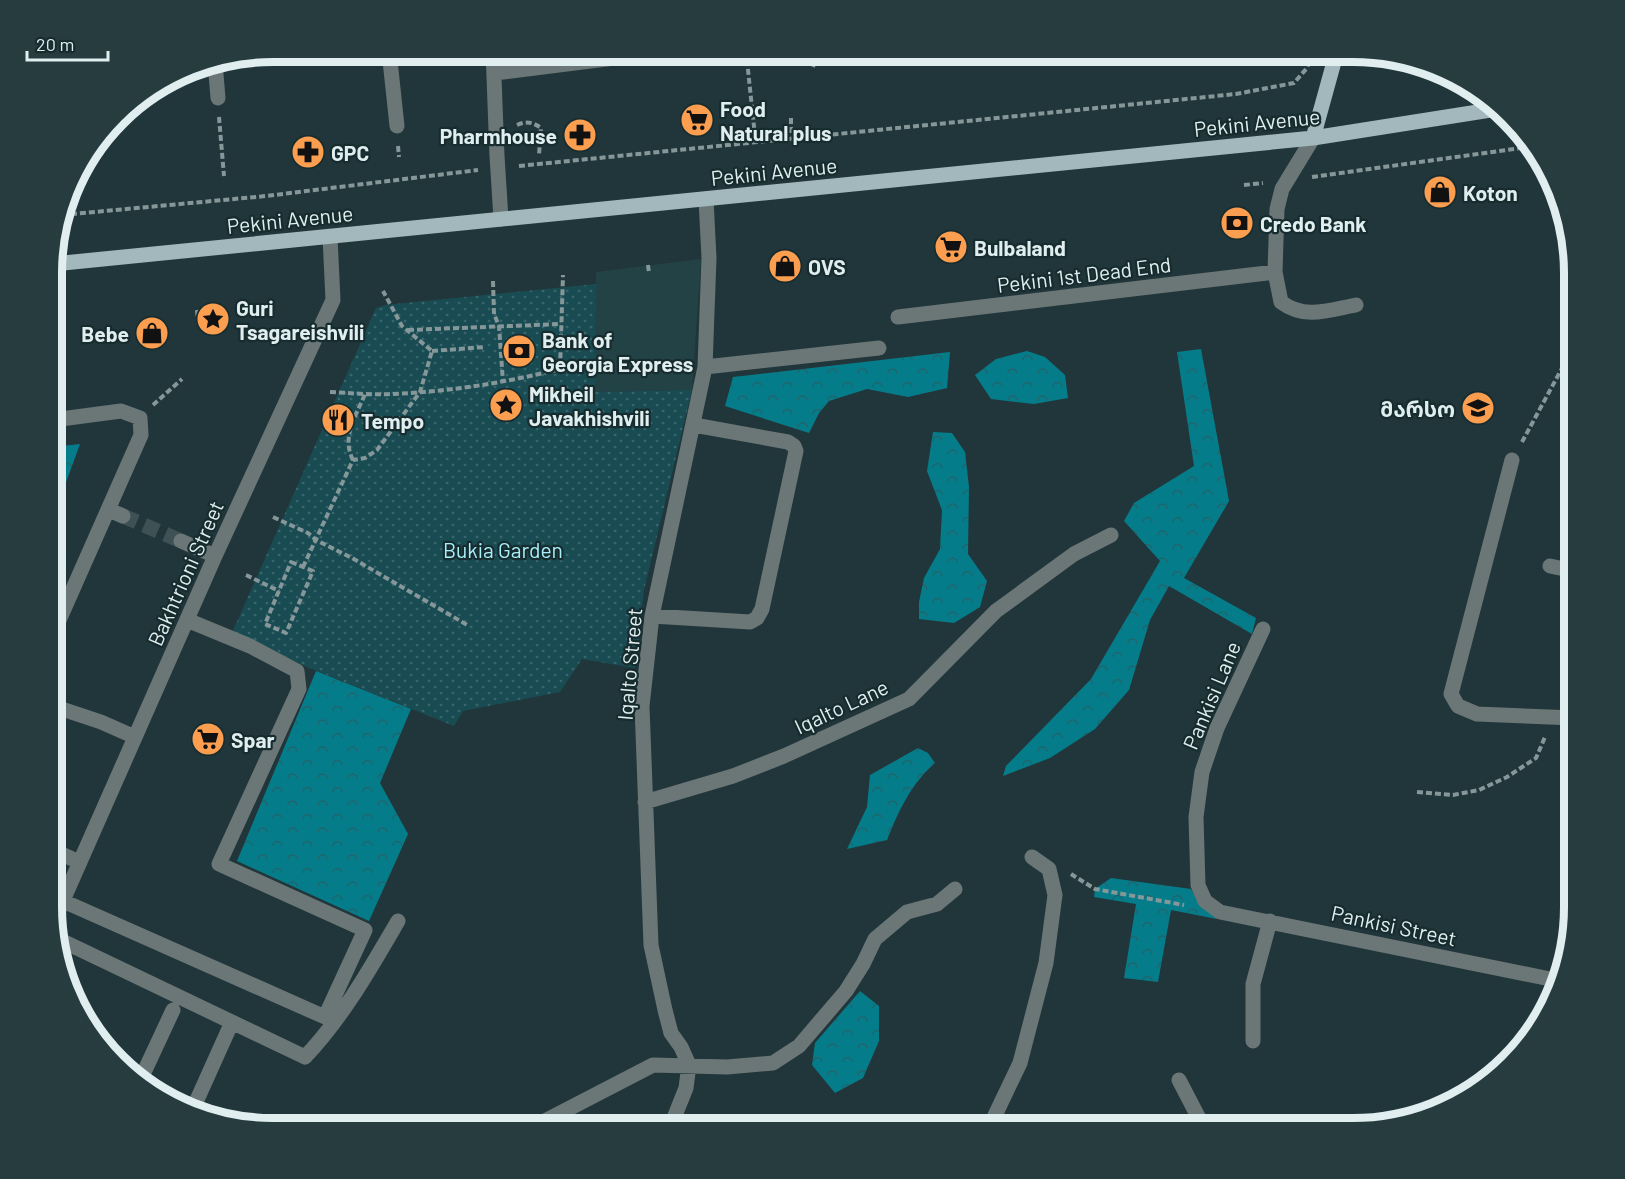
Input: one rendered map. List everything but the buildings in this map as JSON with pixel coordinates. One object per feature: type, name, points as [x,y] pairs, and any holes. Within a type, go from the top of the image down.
[{"type":"main road","points":[[1313,138],[1334,62]]},
{"type":"main road","name":"Pekini Avenue","points":[[62,263],[1313,138],[1488,110]]},
{"type":"street","points":[[390,62],[397,126]]},
{"type":"street","points":[[494,62],[501,219]]},
{"type":"street","points":[[495,73],[582,62]]},
{"type":"street","points":[[216,70],[218,98]]},
{"type":"street","points":[[1313,138],[1286,181],[1277,209],[1275,272],[1281,302],[1305,314],[1356,305]]},
{"type":"street","name":"Iqalto Street","points":[[689,1065],[681,1047],[671,1034],[651,945],[642,706],[652,616],[705,367],[709,258],[706,199]]},
{"type":"street","name":"Bakhtrioni Street","points":[[63,901],[215,556],[333,300],[330,237]]},
{"type":"street","name":"Pekini 1st Dead End","points":[[898,317],[1275,272]]},
{"type":"street","points":[[705,367],[879,348]]},
{"type":"street","points":[[62,419],[121,411],[140,418],[141,435],[116,513],[62,617]]},
{"type":"street","points":[[652,616],[750,621],[757,618],[762,609],[796,451],[794,446],[788,442],[694,425]]},
{"type":"street","points":[[1512,460],[1450,694],[1458,706],[1477,714],[1564,718]]},
{"type":"street","name":"Iqalto Lane","points":[[645,805],[733,776],[784,756],[909,699],[996,611],[1074,554],[1111,535]]},
{"type":"street","points":[[181,541],[215,556]]},
{"type":"street","points":[[1550,566],[1563,569]]},
{"type":"street","points":[[63,901],[325,1017],[365,930],[219,864],[299,689],[297,670],[250,646],[187,620]]},
{"type":"street","name":"Pankisi Lane","points":[[1220,912],[1205,901],[1198,885],[1196,817],[1202,772],[1216,728],[1263,629]]},
{"type":"street","points":[[62,709],[101,722],[135,737]]},
{"type":"street","points":[[62,854],[79,862]]},
{"type":"street","points":[[993,1118],[1020,1063],[1046,963],[1055,896],[1048,869],[1032,857]]},
{"type":"street","points":[[553,1117],[653,1065],[727,1067],[773,1063],[799,1046],[846,991],[875,939],[907,912],[937,904],[955,889]]},
{"type":"street","name":"Pankisi Street","points":[[1220,912],[1550,979]]},
{"type":"street","points":[[65,942],[305,1057],[325,1036],[362,983],[398,921]]},
{"type":"street","points":[[1253,1041],[1253,984],[1270,921]]},
{"type":"street","points":[[143,1074],[173,1010]]},
{"type":"street","points":[[196,1102],[232,1022]]},
{"type":"street","points":[[674,1117],[686,1088],[689,1065]]},
{"type":"street","points":[[1179,1080],[1199,1118]]},
{"type":"path","points":[[747,62],[755,136]]},
{"type":"path","points":[[813,67],[815,62]]},
{"type":"path","points":[[70,214],[266,196],[498,168],[1236,94],[1294,83],[1309,62]]},
{"type":"path","points":[[218,98],[224,176]]},
{"type":"path","points":[[790,133],[791,117]]},
{"type":"path","points":[[523,122],[535,123],[540,128],[539,155]]},
{"type":"path","points":[[1286,181],[1523,148]]},
{"type":"path","points":[[648,265],[649,273]]},
{"type":"path","points":[[330,392],[420,392],[503,382],[560,369],[563,275]]},
{"type":"path","points":[[493,281],[494,314],[499,326],[503,382]]},
{"type":"path","points":[[383,291],[402,326],[432,351],[485,347]]},
{"type":"path","points":[[197,310],[198,321]]},
{"type":"path","points":[[407,330],[561,324]]},
{"type":"path","points":[[353,460],[365,458],[377,450],[420,392],[432,351]]},
{"type":"path","points":[[1512,460],[1561,370],[1563,370]]},
{"type":"path","points":[[140,418],[182,379]]},
{"type":"path","points":[[353,460],[348,450],[347,438],[365,393]]},
{"type":"path","points":[[303,567],[353,460]]},
{"type":"path","points":[[273,517],[308,533],[316,540],[352,558],[468,626]]},
{"type":"path","points":[[291,562],[313,571],[286,633],[264,624],[279,591],[291,562]]},
{"type":"path","points":[[246,575],[279,591]]},
{"type":"path","points":[[1417,792],[1453,795],[1479,789],[1507,777],[1536,758],[1554,718]]},
{"type":"path","points":[[1095,889],[1158,900]]},
{"type":"shaded area","points":[[701,259],[692,390],[595,392],[596,272]]},
{"type":"green space","name":"Bukia Garden","points":[[596,284],[595,392],[692,390],[644,590],[635,668],[582,659],[560,692],[463,711],[454,726],[307,667],[232,633],[376,308],[385,305]]},
{"type":"green space","points":[[1201,349],[1229,501],[1184,578],[1256,618],[1252,634],[1169,586],[1150,620],[1129,690],[1095,729],[1050,758],[1003,776],[1006,766],[1091,679],[1160,561],[1124,521],[1134,503],[1194,466],[1177,352]]},
{"type":"green space","points":[[1027,351],[1045,357],[1065,375],[1068,398],[1034,404],[991,399],[975,375],[996,359]]},
{"type":"green space","points":[[950,352],[947,388],[908,397],[867,389],[829,401],[819,413],[809,433],[725,406],[733,377]]},
{"type":"green space","points":[[933,432],[952,433],[965,452],[969,487],[968,554],[987,581],[980,607],[954,623],[919,619],[919,602],[924,578],[940,549],[942,510],[927,471]]},
{"type":"green space","points":[[80,444],[62,493],[62,446]]},
{"type":"green space","points":[[316,671],[411,709],[380,783],[408,834],[369,921],[237,861]]},
{"type":"green space","points":[[918,748],[928,753],[935,763],[906,798],[887,840],[847,849],[867,807],[870,775]]},
{"type":"green space","points":[[1111,878],[1191,889],[1199,903],[1217,919],[1171,910],[1158,982],[1124,978],[1136,904],[1094,897],[1095,889]]},
{"type":"green space","points":[[860,991],[879,1006],[879,1041],[863,1078],[835,1093],[812,1065],[815,1043]]},
{"type":"tunnel","points":[[123,516],[181,541]]},
{"type":"place","name":"Food Natural plus","points":[[697,120]]},
{"type":"place","name":"Pharmhouse","points":[[580,135]]},
{"type":"place","name":"GPC","points":[[308,152]]},
{"type":"place","name":"Koton","points":[[1440,192]]},
{"type":"place","name":"Credo Bank","points":[[1237,223]]},
{"type":"place","name":"Bulbaland","points":[[951,247]]},
{"type":"place","name":"OVS","points":[[785,266]]},
{"type":"place","name":"Guri Tsagareishvili","points":[[213,319]]},
{"type":"place","name":"Bebe","points":[[152,333]]},
{"type":"place","name":"Bank of Georgia Express","points":[[519,351]]},
{"type":"place","name":"Mikheil Javakhishvili","points":[[506,405]]},
{"type":"place","name":"მარსო","points":[[1478,408]]},
{"type":"place","name":"Tempo","points":[[338,420]]},
{"type":"place","name":"Spar","points":[[208,739]]}]
